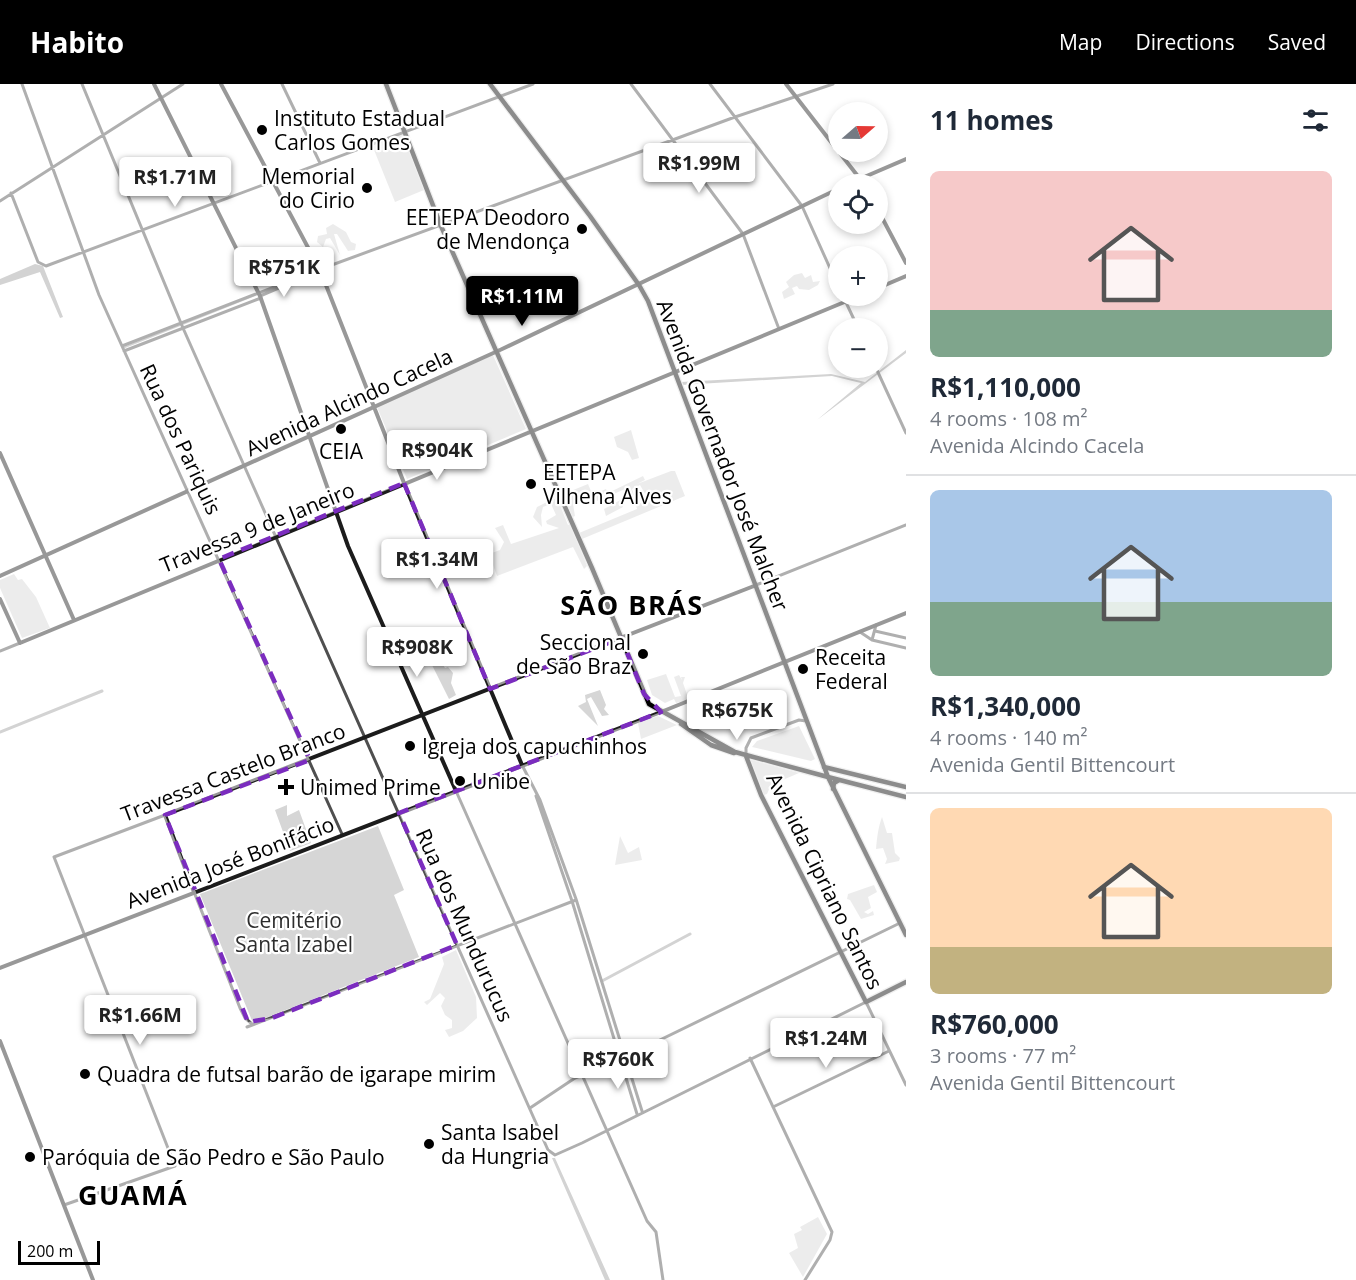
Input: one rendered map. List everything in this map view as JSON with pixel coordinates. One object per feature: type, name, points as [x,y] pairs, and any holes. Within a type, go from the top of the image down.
[{"type":"main road","points":[[154,84],[260,296],[335,512],[456,791]]},
{"type":"main road","points":[[221,84],[320,270],[404,483],[522,765]]},
{"type":"main road","points":[[386,84],[441,226],[494,352],[644,694],[652,707],[746,756],[906,797]]},
{"type":"main road","name":"Avenida Governador José Malcher","points":[[490,84],[639,285],[676,371],[754,586],[828,777],[906,935]]},
{"type":"main road","points":[[786,84],[828,137]]},
{"type":"main road","points":[[872,174],[906,159]]},
{"type":"main road","name":"Avenida Alcindo Cacela","points":[[0,576],[494,352],[828,194]]},
{"type":"main road","points":[[888,229],[906,263]]},
{"type":"main road","points":[[888,284],[906,276]]},
{"type":"main road","name":"Travessa 9 de Janeiro","points":[[20,643],[833,306]]},
{"type":"main road","points":[[0,453],[74,620]]},
{"type":"main road","name":"Travessa Castelo Branco","points":[[165,815],[754,586]]},
{"type":"main road","points":[[0,599],[20,643]]},
{"type":"main road","name":"Avenida José Bonifácio","points":[[0,968],[661,712],[875,628],[906,613]]},
{"type":"main road","name":"Avenida Cipriano Santos","points":[[746,756],[764,801],[866,1002]]},
{"type":"main road","points":[[825,769],[906,787]]},
{"type":"main road","points":[[833,789],[834,783],[840,780]]},
{"type":"main road","points":[[165,815],[194,892]]},
{"type":"main road","points":[[866,1002],[906,982]]},
{"type":"main road","points":[[0,1041],[93,1280]]},
{"type":"street","name":"Rua dos Pariquis","points":[[22,84],[83,252],[124,351],[342,834]]},
{"type":"street","name":"Rua dos Mundurucus","points":[[82,84],[180,322],[548,1150],[555,1155],[608,1129]]},
{"type":"street","points":[[0,201],[183,84]]},
{"type":"street","points":[[282,84],[320,163]]},
{"type":"street","points":[[11,193],[38,262],[46,266],[533,84]]},
{"type":"street","points":[[631,84],[743,234],[778,329]]},
{"type":"street","points":[[710,84],[802,206],[828,264]]},
{"type":"street","points":[[124,351],[320,270],[673,142],[735,117],[834,84]]},
{"type":"street","points":[[122,346],[180,322],[260,296]]},
{"type":"street","points":[[880,378],[906,433]]},
{"type":"street","points":[[754,586],[906,525]]},
{"type":"street","points":[[872,640],[875,628],[906,638]]},
{"type":"street","points":[[860,632],[872,640],[906,648]]},
{"type":"street","name":"Travessa 9 de Janeiro","points":[[0,651],[20,643]]},
{"type":"street","points":[[746,756],[746,748],[751,738],[799,720],[806,721]]},
{"type":"street","points":[[522,765],[536,796],[574,901],[642,1111]]},
{"type":"street","points":[[456,791],[647,1221],[656,1232],[663,1280]]},
{"type":"street","name":"Travessa Castelo Branco","points":[[85,935],[54,857],[165,815]]},
{"type":"street","points":[[194,892],[245,1018],[245,1027],[574,901]]},
{"type":"street","points":[[574,901],[619,1060],[637,1114]]},
{"type":"street","points":[[530,1108],[582,1075],[619,1060],[900,923]]},
{"type":"street","points":[[64,1205],[175,1166],[85,935]]},
{"type":"street","points":[[608,1129],[866,1002]]},
{"type":"street","name":"Avenida Cipriano Santos","points":[[866,1002],[906,1085]]},
{"type":"street","points":[[245,1018],[254,1024]]},
{"type":"street","points":[[773,1107],[889,1051]]},
{"type":"street","points":[[750,1058],[832,1232],[830,1240],[806,1280]]},
{"type":"highlighted area","points":[[404,483],[490,689],[621,638],[644,694],[661,712],[399,813],[457,945],[272,1018],[248,1022],[165,815],[310,760],[219,559]]},
{"type":"green space","points":[[402,133],[424,190],[395,202],[372,145]]},
{"type":"green space","points":[[333,224],[346,232],[351,242],[356,244],[355,250],[348,251],[337,234],[334,234],[340,255],[330,238],[326,239],[323,247],[317,242],[318,236],[327,234],[326,228]]},
{"type":"green space","points":[[802,273],[805,278],[811,275],[813,282],[820,281],[818,285],[809,290],[799,289],[797,286],[792,288],[795,294],[784,299],[782,292],[789,287],[786,282],[794,275]]},
{"type":"green space","points":[[493,355],[526,429],[407,479],[377,407]]},
{"type":"green space","points":[[631,430],[639,458],[632,460],[628,452],[617,447],[614,437]]},
{"type":"green space","points":[[675,471],[685,496],[582,539],[579,533],[637,509],[636,505],[651,499],[648,499],[640,485],[632,489],[634,495],[621,501],[623,507],[606,516],[604,509],[626,497],[623,490],[597,501],[594,494],[606,489],[608,493],[643,476],[645,480],[637,484]]},
{"type":"green space","points":[[588,484],[593,496],[573,504],[575,516],[571,518],[561,495]]},
{"type":"green space","points":[[553,499],[558,500],[568,525],[571,524],[587,566],[584,569],[573,547],[497,576],[489,554],[500,550],[504,542],[495,528],[503,525],[511,544],[559,528],[547,524],[546,521],[556,515],[551,504],[543,507],[542,527],[533,517],[537,507]]},
{"type":"green space","points":[[14,574],[18,580],[22,579],[36,597],[50,628],[22,638],[0,588],[0,580]]},
{"type":"green space","points":[[435,651],[445,668],[448,667],[453,673],[451,683],[456,695],[449,699],[429,659]]},
{"type":"green space","points":[[666,674],[675,697],[681,696],[674,677],[679,675],[682,680],[681,677],[685,677],[683,683],[689,700],[676,703],[674,699],[665,703],[652,695],[647,680]]},
{"type":"green space","points":[[600,690],[606,705],[604,709],[609,715],[602,716],[591,697],[587,699],[598,726],[578,706],[586,702],[585,695]]},
{"type":"green space","points":[[658,716],[677,725],[641,739],[638,723]]},
{"type":"green space","points":[[799,726],[815,759],[811,761],[752,747],[757,741]]},
{"type":"green space","points":[[748,759],[799,773],[771,785],[767,794],[764,795]]},
{"type":"green space","name":"Cemitério Santa Izabel","points":[[287,805],[287,816],[299,810],[311,843],[290,851],[275,810]]},
{"type":"green space","points":[[882,817],[887,833],[892,833],[895,853],[900,858],[899,861],[885,864],[887,859],[883,848],[876,849]]},
{"type":"green space","name":"Cemitério Santa Izabel","points":[[378,826],[404,890],[394,895],[419,957],[253,1023],[200,894]]},
{"type":"green space","points":[[620,836],[628,853],[639,847],[642,860],[615,865]]},
{"type":"green space","points":[[874,885],[877,892],[868,897],[871,908],[864,912],[868,914],[873,911],[874,915],[861,919],[850,900],[847,899],[848,894]]},
{"type":"green space","points":[[456,950],[476,997],[477,1018],[463,1031],[449,1037],[445,1030],[452,1028],[452,1020],[445,1015],[441,1006],[445,998],[440,993],[427,1005],[424,1002],[430,999],[444,964],[442,957]]},
{"type":"green space","points":[[818,1217],[827,1234],[803,1277],[789,1253],[798,1248],[794,1234],[802,1230],[800,1227]]},
{"type":"shaded area","points":[[35,264],[43,266],[63,317],[60,318],[40,272],[0,285],[0,279]]},
{"type":"shaded area","points":[[906,350],[906,353],[888,367],[888,364]]},
{"type":"shaded area","points":[[828,374],[828,376],[681,385],[681,382]]},
{"type":"shaded area","points":[[840,378],[865,382],[873,378],[817,420],[861,383]]},
{"type":"shaded area","points":[[552,1158],[555,1158],[610,1280],[605,1280]]},
{"type":"waterway","points":[[123,348],[256,295]]},
{"type":"waterway","points":[[0,732],[102,691]]},
{"type":"waterway","points":[[602,981],[690,934]]},
{"type":"place","name":"Instituto Estadual Carlos Gomes","points":[[262,130]]},
{"type":"place","name":"Memorial do Cirio","points":[[367,188]]},
{"type":"place","name":"EETEPA Deodoro de Mendonça","points":[[582,229]]},
{"type":"place","name":"CEIA","points":[[341,429]]},
{"type":"place","name":"EETEPA Vilhena Alves","points":[[531,484]]},
{"type":"place","name":"Seccional de São Braz","points":[[643,654]]},
{"type":"place","name":"Receita Federal","points":[[803,669]]},
{"type":"place","name":"Igreja dos capuchinhos","points":[[410,746]]},
{"type":"place","name":"Unibe","points":[[460,781]]},
{"type":"place","name":"Unimed Prime","points":[[286,787]]},
{"type":"place","name":"Quadra de futsal barão de igarape mirim","points":[[85,1074]]},
{"type":"place","name":"Santa Isabel da Hungria","points":[[429,1144]]},
{"type":"place","name":"Paróquia de São Pedro e São Paulo","points":[[30,1157]]},
{"type":"district","name":"SÃO BRÁS","points":[[632,604]]},
{"type":"district","name":"GUAMÁ","points":[[133,1194]]}]
